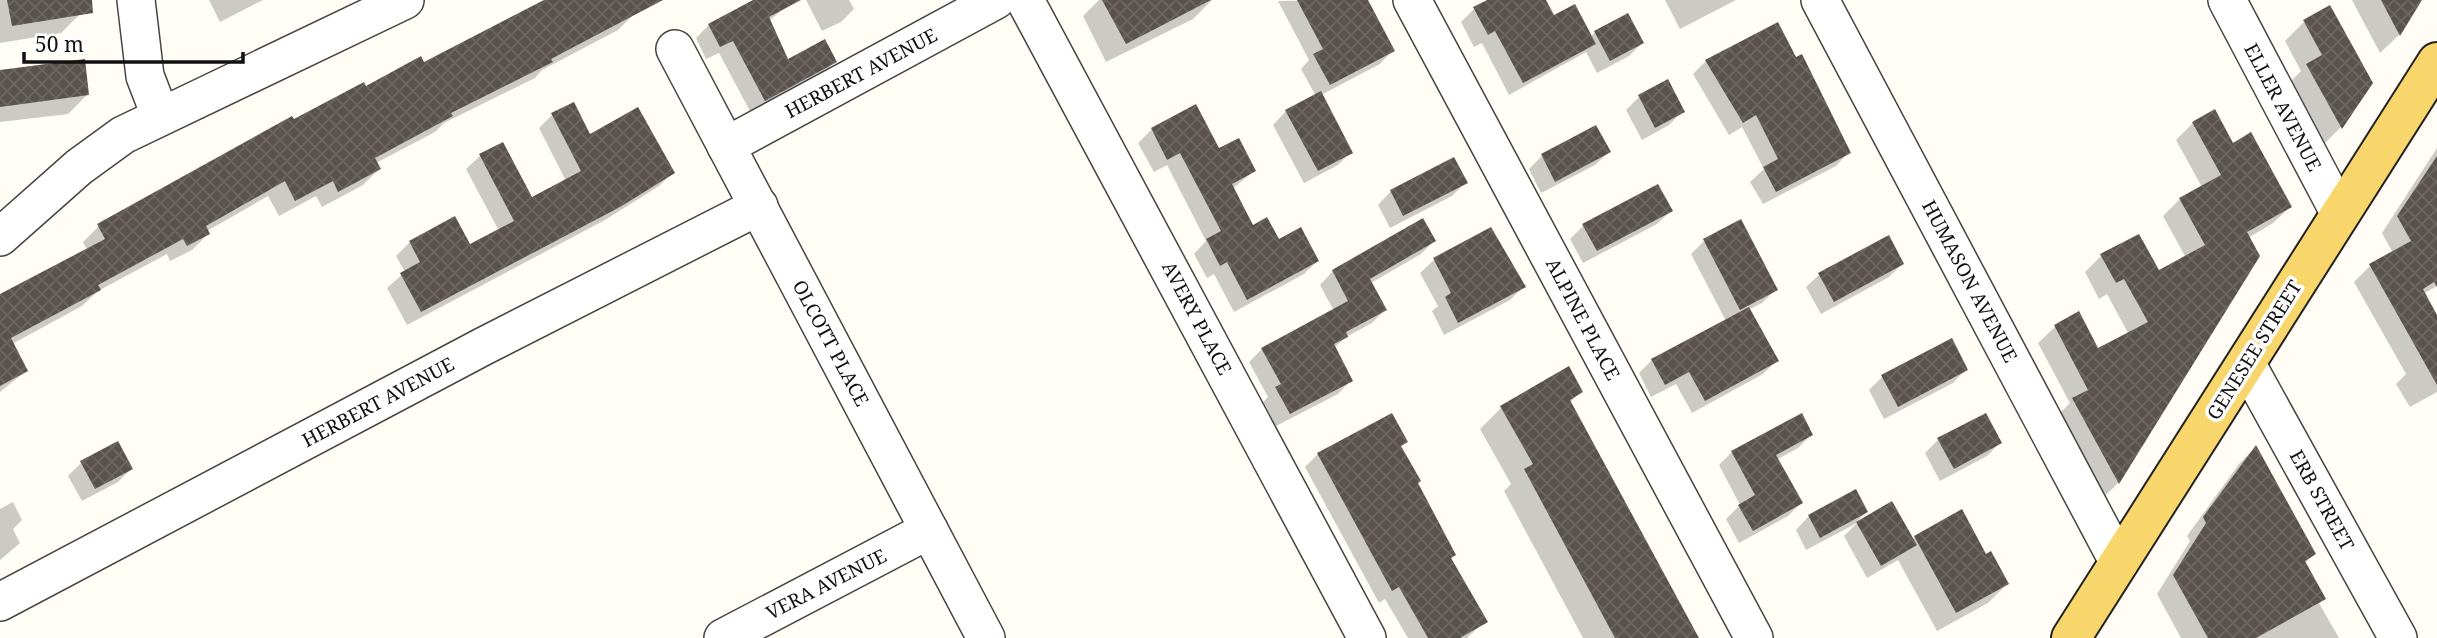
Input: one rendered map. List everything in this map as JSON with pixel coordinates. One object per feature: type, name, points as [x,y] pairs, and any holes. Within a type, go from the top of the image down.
[{"type":"main road","name":"GENESEE STREET","points":[[2071,638],[2437,62]]},
{"type":"street","points":[[136,0],[145,76],[160,115]]},
{"type":"street","points":[[0,237],[79,167],[123,135],[405,0]]},
{"type":"street","name":"HERBERT AVENUE","points":[[726,146],[996,0]]},
{"type":"street","name":"AVERY PLACE","points":[[1025,0],[1367,638]]},
{"type":"street","name":"ALPINE PLACE","points":[[1412,0],[1754,638]]},
{"type":"street","name":"HUMASON AVENUE","points":[[1820,0],[2119,563]]},
{"type":"street","name":"ELLER AVENUE","points":[[2227,0],[2340,214]]},
{"type":"street","name":"OLCOTT PLACE","points":[[675,49],[986,638]]},
{"type":"street","name":"HERBERT AVENUE","points":[[0,603],[484,346],[759,206]]},
{"type":"street","name":"ERB STREET","points":[[2246,363],[2399,638]]},
{"type":"street","name":"VERA AVENUE","points":[[723,638],[929,530]]},
{"type":"building","points":[[7,0],[92,0],[93,13],[12,26]]},
{"type":"building","points":[[544,0],[663,0],[551,59],[553,62],[451,113],[453,116],[375,158],[381,169],[338,192],[333,181],[295,201],[285,181],[206,226],[210,234],[187,246],[183,239],[98,285],[101,290],[11,338],[28,371],[0,386],[0,294],[105,239],[97,224],[292,116],[294,119],[364,82],[366,86],[421,56],[424,62]]},
{"type":"building","points":[[753,0],[801,0],[769,17],[788,59],[825,39],[837,62],[765,101],[733,41],[720,47],[708,24]]},
{"type":"building","points":[[1102,0],[1211,0],[1126,44]]},
{"type":"building","points":[[1297,0],[1368,0],[1395,51],[1330,85],[1313,54],[1323,49]]},
{"type":"building","points":[[1487,0],[1546,0],[1554,15],[1575,4],[1596,44],[1523,83],[1495,31],[1488,35],[1473,7]]},
{"type":"building","points":[[2381,0],[2422,0],[2400,36]]},
{"type":"building","points":[[2330,5],[2373,83],[2342,129],[2306,64],[2322,55],[2303,20]]},
{"type":"building","points":[[1628,13],[1644,43],[1610,61],[1594,31]]},
{"type":"building","points":[[1778,22],[1796,57],[1802,54],[1851,153],[1776,192],[1763,167],[1778,159],[1756,115],[1743,123],[1705,60]]},
{"type":"building","points":[[85,59],[89,95],[0,107],[0,70]]},
{"type":"building","points":[[1668,79],[1685,112],[1655,128],[1638,95]]},
{"type":"building","points":[[1321,91],[1353,153],[1318,171],[1285,110]]},
{"type":"building","points":[[574,102],[590,134],[638,107],[675,173],[620,207],[421,312],[400,273],[420,262],[409,241],[455,216],[470,244],[514,221],[479,154],[503,142],[532,197],[581,171],[551,113]]},
{"type":"building","points":[[1196,104],[1219,148],[1239,138],[1256,171],[1232,184],[1253,225],[1267,217],[1279,239],[1301,227],[1319,261],[1247,300],[1227,262],[1220,266],[1206,239],[1221,231],[1180,153],[1167,160],[1151,128]]},
{"type":"building","points":[[2215,109],[2233,143],[2251,132],[2292,207],[2247,232],[2260,256],[2119,484],[2072,398],[2088,390],[2054,325],[2079,311],[2098,348],[2148,322],[2124,279],[2116,283],[2100,254],[2139,234],[2159,270],[2205,245],[2179,198],[2221,175],[2192,122]]},
{"type":"building","points":[[1596,125],[1611,152],[1555,182],[1541,154]]},
{"type":"building","points":[[2437,156],[2437,287],[2434,282],[2423,289],[2437,315],[2437,385],[2369,264],[2411,241],[2397,216]]},
{"type":"building","points":[[1454,157],[1468,183],[1403,216],[1390,190]]},
{"type":"building","points":[[1658,184],[1673,211],[1597,251],[1582,224]]},
{"type":"building","points":[[1423,218],[1436,241],[1370,279],[1387,310],[1346,332],[1348,337],[1334,344],[1353,381],[1290,414],[1275,387],[1281,384],[1261,348],[1348,301],[1332,270]]},
{"type":"building","points":[[1741,219],[1778,290],[1740,310],[1703,239]]},
{"type":"building","points":[[1491,227],[1526,287],[1458,323],[1445,297],[1451,293],[1433,258]]},
{"type":"building","points":[[1889,235],[1904,264],[1834,302],[1818,273]]},
{"type":"building","points":[[1749,307],[1779,361],[1705,401],[1689,372],[1665,385],[1651,359]]},
{"type":"building","points":[[1952,338],[1968,370],[1898,407],[1881,375]]},
{"type":"building","points":[[1569,366],[1583,392],[1570,400],[1699,638],[1615,638],[1524,469],[1533,464],[1500,406]]},
{"type":"building","points":[[1392,413],[1408,442],[1401,446],[1456,555],[1451,558],[1488,622],[1460,638],[1428,638],[1399,587],[1392,591],[1317,453]]},
{"type":"building","points":[[1802,413],[1813,435],[1776,455],[1803,503],[1753,531],[1738,505],[1755,495],[1731,451]]},
{"type":"building","points":[[1986,413],[2002,443],[1954,469],[1937,438]]},
{"type":"building","points":[[118,441],[133,469],[95,489],[80,461]]},
{"type":"building","points":[[2256,445],[2316,554],[2305,561],[2326,599],[2256,638],[2208,638],[2173,575],[2206,523],[2203,517]]},
{"type":"building","points":[[1856,489],[1868,512],[1820,538],[1808,515]]},
{"type":"building","points":[[1892,501],[1917,545],[1881,566],[1856,522]]},
{"type":"building","points":[[1962,509],[1986,554],[1991,551],[2009,584],[1956,613],[1914,536]]}]
